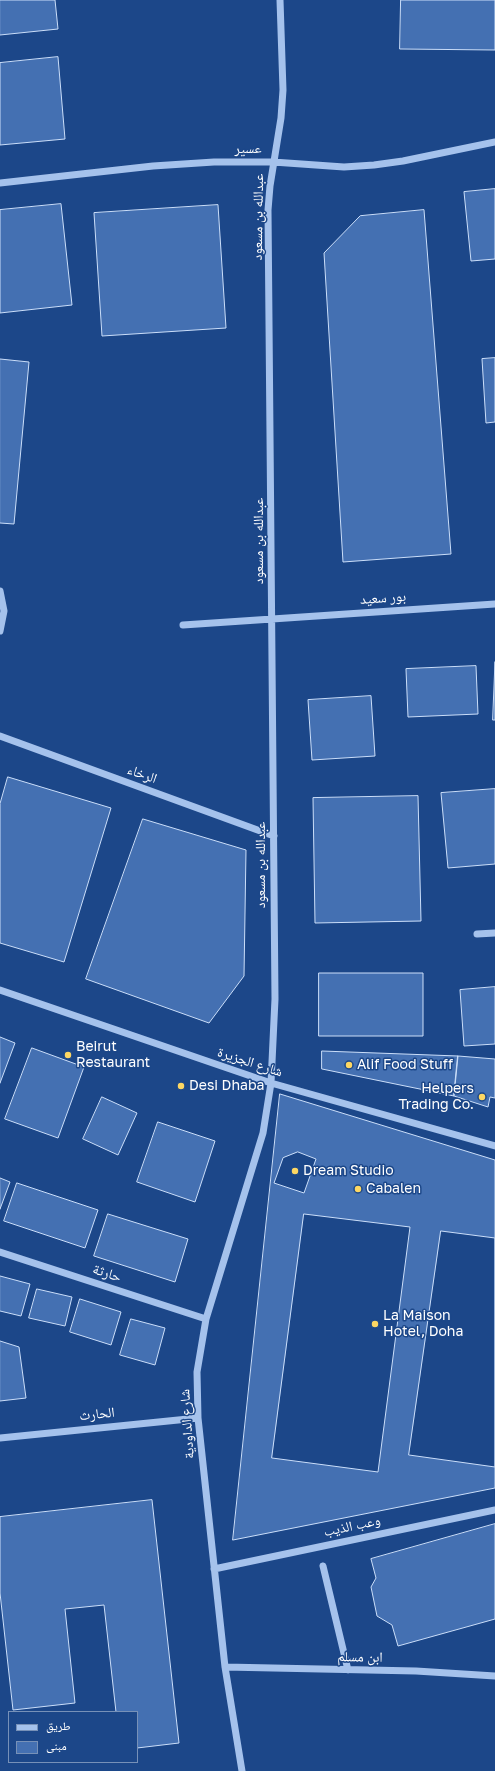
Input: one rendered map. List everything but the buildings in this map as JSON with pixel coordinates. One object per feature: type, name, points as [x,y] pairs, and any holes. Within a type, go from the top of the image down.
[{"type":"street","name":"عبدالله بن مسعود","points":[[271,1083],[275,999],[268,210],[273,162],[281,118],[283,90],[280,0]]},
{"type":"street","name":"عسير","points":[[0,183],[183,163],[273,162],[344,166],[374,165],[403,161],[495,142]]},
{"type":"street","points":[[0,591],[4,611],[0,631]]},
{"type":"street","name":"بور سعيد","points":[[183,625],[495,604]]},
{"type":"street","name":"الرخاء","points":[[0,736],[274,836]]},
{"type":"street","points":[[477,934],[495,933]]},
{"type":"street","name":"شارع الجزيرة","points":[[0,990],[271,1083],[495,1146]]},
{"type":"street","name":"شارع الداودية","points":[[242,1771],[225,1668],[198,1418],[197,1372],[206,1319],[258,1154],[271,1083]]},
{"type":"street","name":"حارثة","points":[[0,1252],[206,1319]]},
{"type":"street","name":"الحارث","points":[[0,1438],[198,1418]]},
{"type":"street","name":"وعب الذيب","points":[[214,1568],[495,1510]]},
{"type":"street","points":[[323,1566],[348,1670]]},
{"type":"street","name":"ابن مسلم","points":[[225,1668],[416,1671],[495,1676]]},
{"type":"place","name":"Beirut Restaurant","points":[[68,1055]]},
{"type":"place","name":"Alif Food Stuff","points":[[349,1065]]},
{"type":"place","name":"Desi Dhaba","points":[[181,1086]]},
{"type":"place","name":"Helpers Trading Co.","points":[[482,1097]]},
{"type":"place","name":"Dream Studio","points":[[295,1171]]},
{"type":"place","name":"Cabalen","points":[[358,1189]]},
{"type":"place","name":"La Maison Hotel, Doha","points":[[375,1324]]}]
